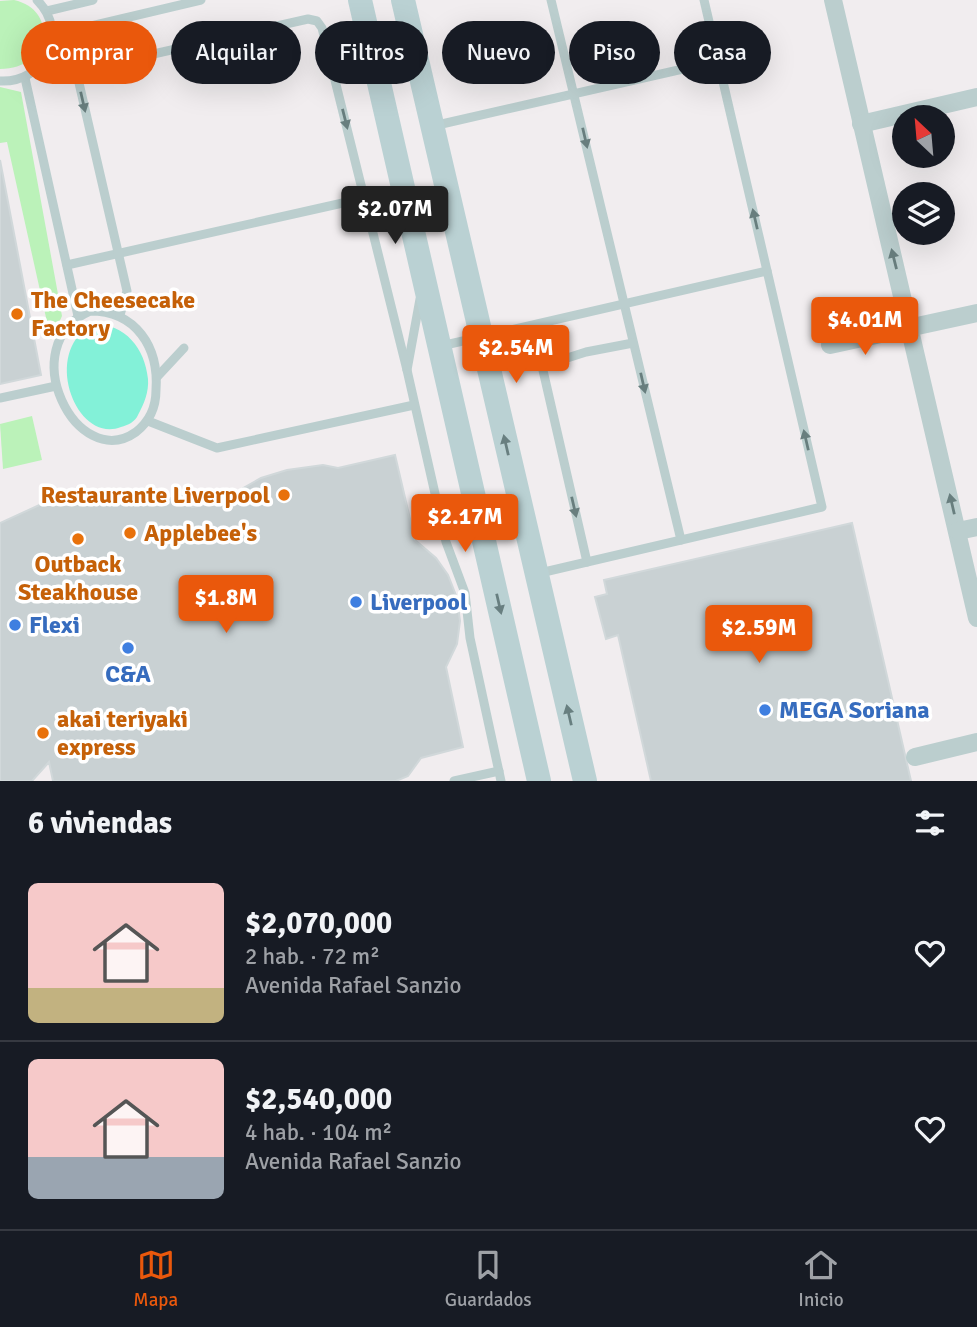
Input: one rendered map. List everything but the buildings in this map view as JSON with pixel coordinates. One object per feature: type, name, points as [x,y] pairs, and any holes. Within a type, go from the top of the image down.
[{"type":"main road","points":[[360,0],[539,781]]},
{"type":"main road","points":[[403,0],[585,781]]},
{"type":"street","points":[[833,0],[977,618]]},
{"type":"street","points":[[861,124],[977,97]]},
{"type":"street","points":[[830,345],[977,313]]},
{"type":"street","points":[[958,531],[977,527]]},
{"type":"street","points":[[915,757],[977,742]]},
{"type":"lane","points":[[37,0],[47,11],[50,21]]},
{"type":"lane","points":[[47,11],[93,0]]},
{"type":"lane","points":[[112,21],[201,0]]},
{"type":"lane","points":[[551,0],[681,540]]},
{"type":"lane","points":[[704,0],[709,21]]},
{"type":"lane","points":[[120,315],[127,291],[79,83],[81,75],[87,69],[279,25],[308,19],[317,21],[322,28],[365,198],[446,542],[466,593],[470,638],[500,776],[454,781]]},
{"type":"lane","points":[[431,127],[674,71]]},
{"type":"lane","points":[[0,81],[21,78]]},
{"type":"lane","points":[[26,84],[78,316]]},
{"type":"lane","points":[[537,574],[822,507],[723,84]]},
{"type":"lane","points":[[67,265],[365,198]]},
{"type":"lane","points":[[440,346],[767,271]]},
{"type":"lane","points":[[407,370],[424,273]]},
{"type":"lane","points":[[90,311],[120,315],[144,338],[157,377],[156,404],[148,421],[134,433],[120,439],[105,439],[90,434],[67,412],[56,386],[54,365],[63,332],[78,316],[90,311]]},
{"type":"lane","points":[[587,562],[542,366],[586,352],[634,343]]},
{"type":"lane","points":[[157,377],[184,348]]},
{"type":"lane","points":[[0,398],[56,386]]},
{"type":"lane","points":[[148,421],[217,448],[414,405]]},
{"type":"shaded area","points":[[14,0],[28,6],[41,21],[21,21],[21,64],[0,69],[0,1]]},
{"type":"shaded area","points":[[0,87],[21,92],[62,316],[51,340],[7,142],[0,143]]},
{"type":"shaded area","points":[[94,324],[115,328],[124,333],[138,348],[146,368],[146,398],[135,420],[121,427],[105,429],[90,422],[78,409],[70,392],[67,373],[69,354],[78,337]]},
{"type":"shaded area","points":[[32,416],[42,460],[3,469],[0,424]]},
{"type":"place","name":"The Cheesecake Factory","points":[[17,314]]},
{"type":"place","name":"Restaurante Liverpool","points":[[284,495]]},
{"type":"place","name":"Applebee's","points":[[130,533]]},
{"type":"place","name":"Outback Steakhouse","points":[[78,539]]},
{"type":"place","name":"Liverpool","points":[[356,602]]},
{"type":"place","name":"Flexi","points":[[15,625]]},
{"type":"place","name":"C&A","points":[[128,648]]},
{"type":"place","name":"MEGA Soriana","points":[[765,710]]},
{"type":"place","name":"akai teriyaki express","points":[[43,733]]}]
